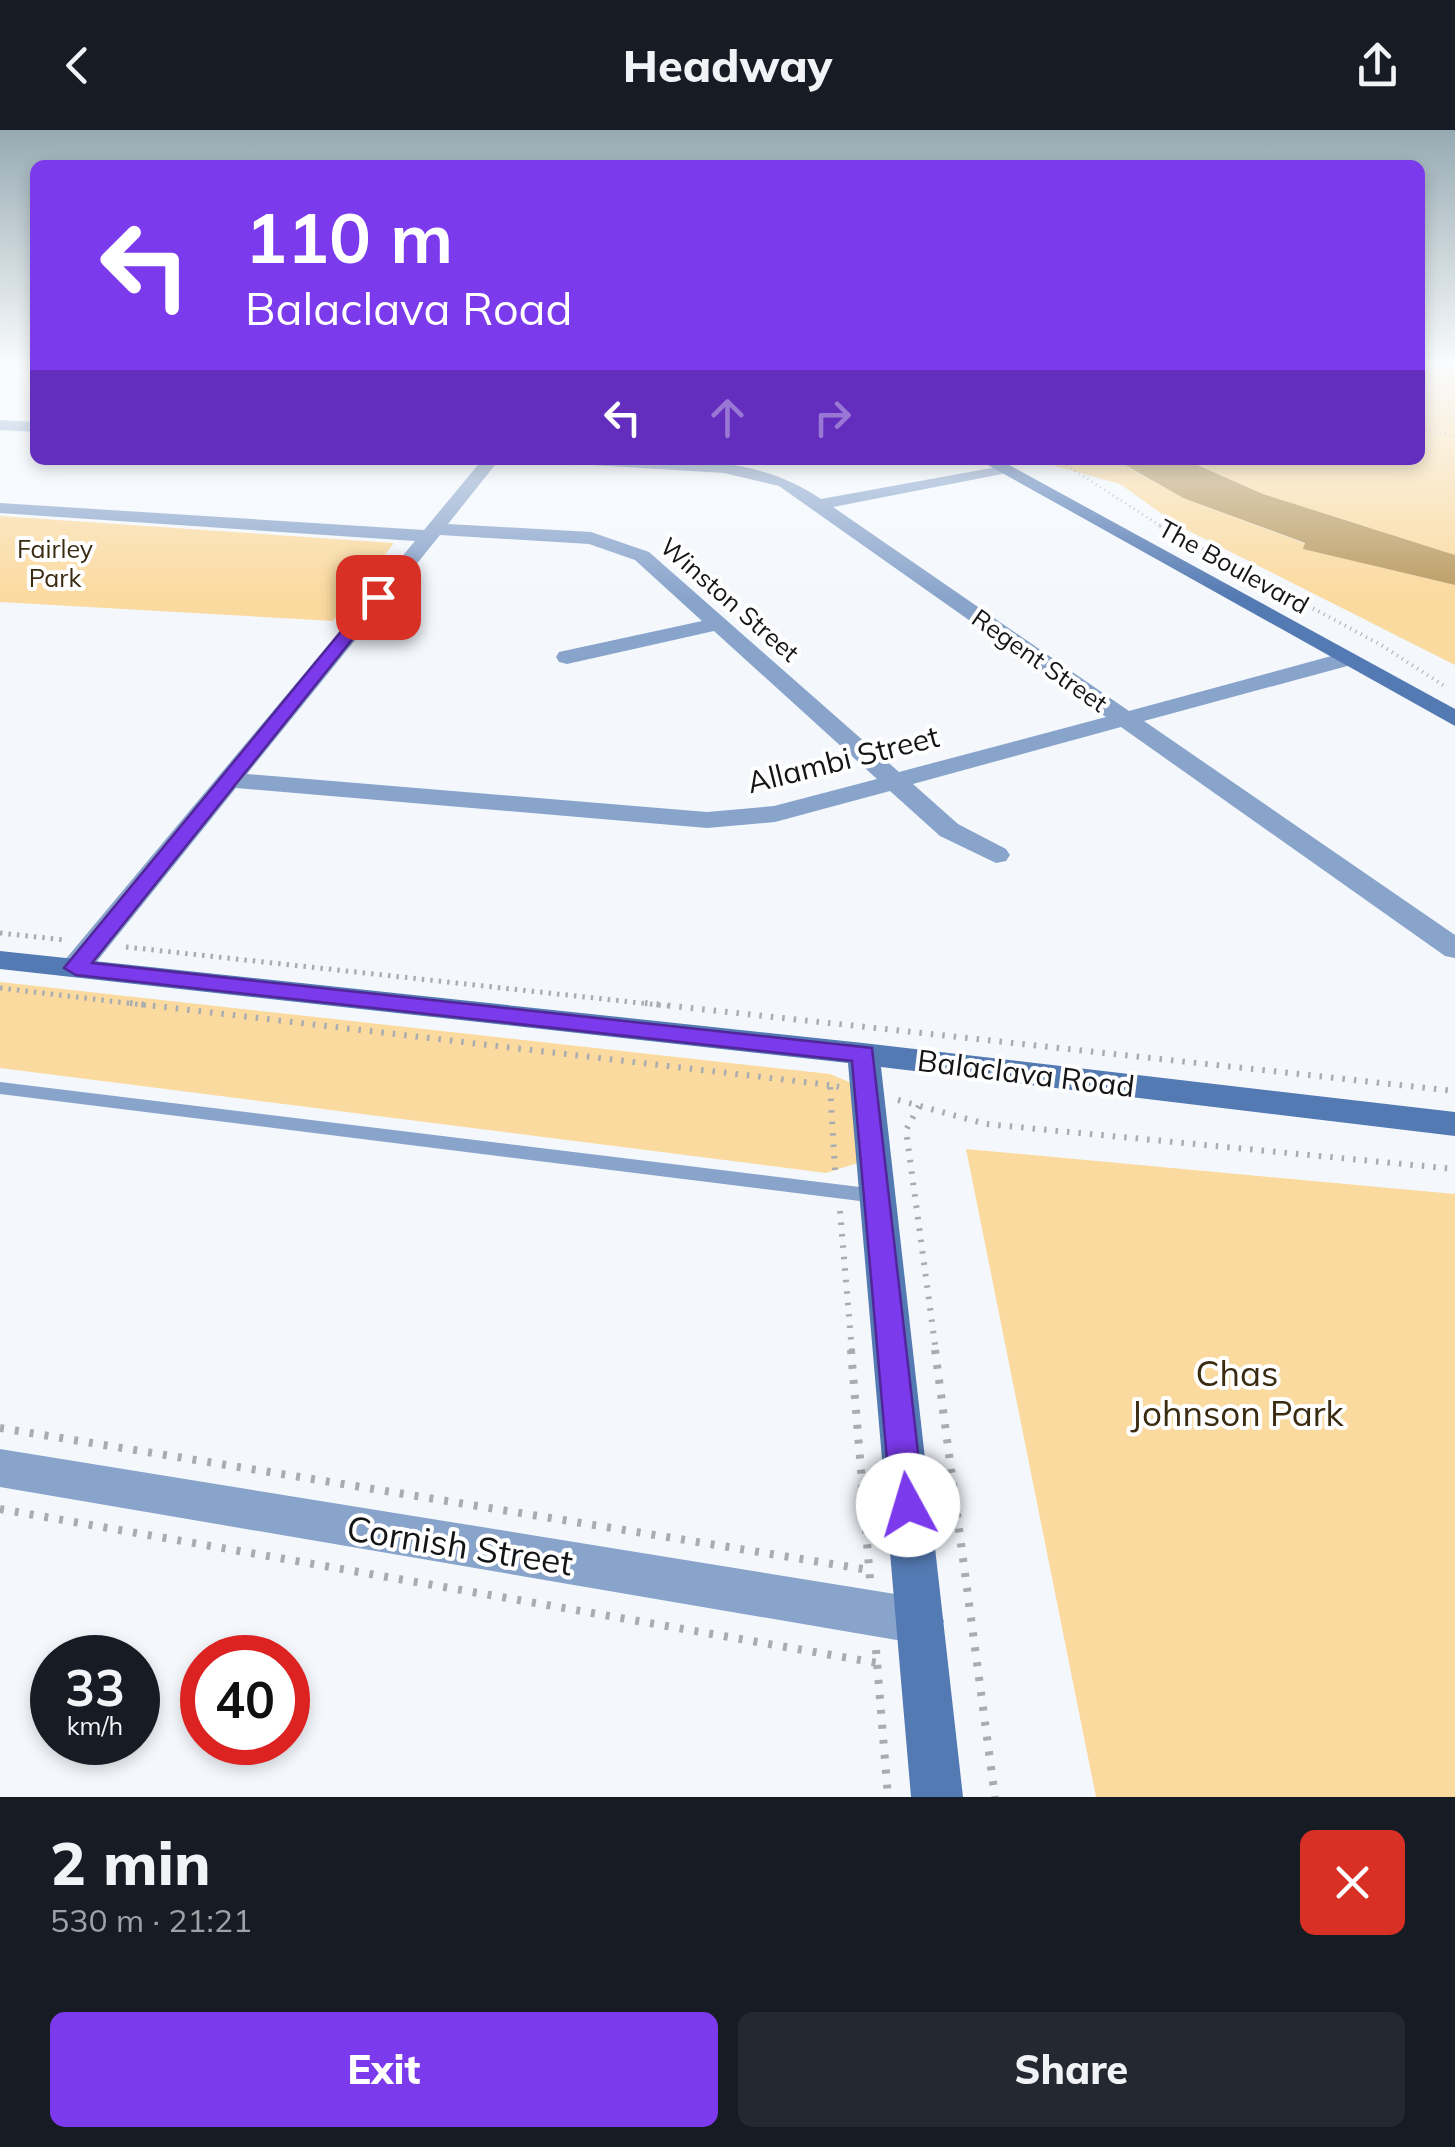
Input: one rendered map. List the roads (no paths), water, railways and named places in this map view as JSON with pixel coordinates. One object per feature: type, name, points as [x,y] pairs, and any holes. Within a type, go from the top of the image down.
[{"type":"street","points":[[85,956],[487,465]]},
{"type":"street","name":"Regent Street","points":[[657,465],[724,468],[785,482],[1455,949]]},
{"type":"street","points":[[818,505],[990,465]]},
{"type":"street","name":"The Boulevard","points":[[996,465],[1455,719]]},
{"type":"street","name":"Winston Street","points":[[0,508],[591,538],[642,556],[949,830],[996,855]]},
{"type":"street","points":[[567,657],[718,624]]},
{"type":"street","name":"Allambi Street","points":[[227,780],[707,820],[774,814],[1343,660]]},
{"type":"street","name":"Balaclava Road","points":[[0,960],[85,956],[853,1077],[1455,1124]]},
{"type":"street","points":[[853,1077],[857,1194],[920,1621],[938,1797]]},
{"type":"street","name":"Cornish Street","points":[[0,1468],[871,1592],[920,1621]]},
{"type":"lane","points":[[0,1088],[857,1194]]},
{"type":"park label","name":"Fairley Park","points":[[55,562]]},
{"type":"park label","name":"Chas Johnson Park","points":[[1237,1393]]}]
